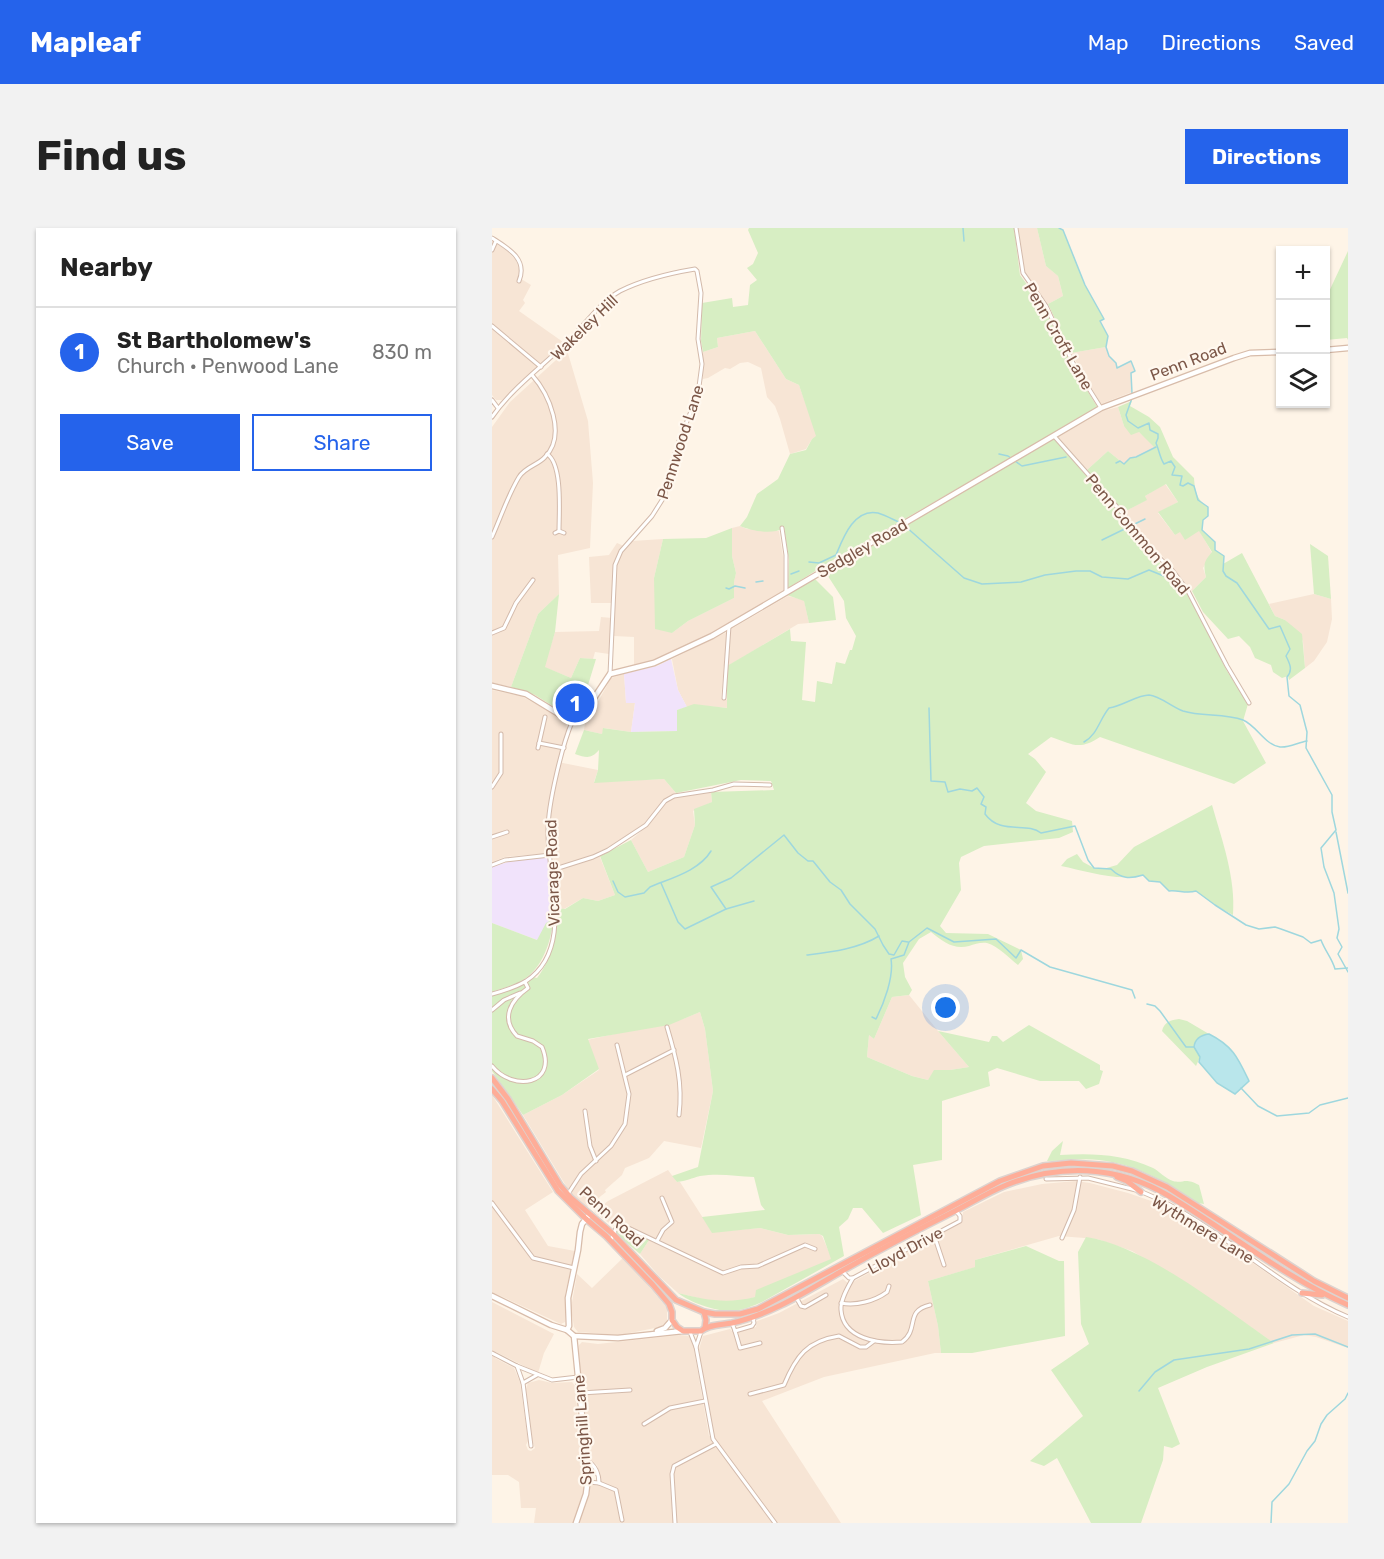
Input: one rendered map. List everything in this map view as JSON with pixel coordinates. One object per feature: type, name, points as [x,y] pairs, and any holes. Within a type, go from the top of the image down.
[{"type":"highway","name":"Penn Road","points":[[492,1078],[508,1099],[568,1194],[588,1217]]},
{"type":"highway","name":"Penn Road","points":[[492,1089],[507,1108],[558,1191],[612,1237],[676,1300],[685,1305]]},
{"type":"highway","points":[[1348,1298],[1314,1281],[1153,1179],[1113,1166],[1071,1163],[1043,1166],[1000,1181],[758,1309],[740,1314],[715,1314],[685,1305],[679,1306],[672,1312],[672,1320],[677,1327],[686,1331],[753,1317],[796,1297],[1002,1187],[1031,1176],[1071,1170],[1096,1170],[1124,1176],[1161,1191],[1299,1280],[1348,1305]]},
{"type":"highway","points":[[1096,1170],[1121,1178],[1141,1192]]},
{"type":"highway","name":"Penn Road","points":[[612,1237],[658,1291],[672,1312]]},
{"type":"highway","points":[[1302,1293],[1327,1295]]},
{"type":"highway","points":[[703,1329],[706,1320],[704,1312]]},
{"type":"street","name":"Penn Croft Lane","points":[[1016,228],[1023,273],[1046,306],[1074,365],[1101,408]]},
{"type":"street","points":[[492,250],[494,239],[511,250],[518,258],[521,268],[519,282]]},
{"type":"street","name":"Wakeley Hill","points":[[492,417],[509,395],[541,368],[609,298],[619,292],[657,279],[695,269]]},
{"type":"street","name":"Pennwood Lane","points":[[610,674],[615,565],[621,551],[652,516],[664,497],[677,446],[691,414],[701,379],[702,364],[698,339],[701,293],[698,273],[695,269]]},
{"type":"street","points":[[492,326],[541,368]]},
{"type":"street","points":[[1330,350],[1348,348]]},
{"type":"street","name":"Penn Road","points":[[1107,407],[1234,358],[1250,353],[1276,352]]},
{"type":"street","points":[[492,537],[520,475],[547,454],[555,437],[554,422],[546,396],[532,375]]},
{"type":"street","points":[[492,400],[498,408]]},
{"type":"street","name":"Sedgley Road","points":[[610,674],[654,663],[729,626],[1053,435],[1101,408],[1107,407]]},
{"type":"street","name":"Penn Common Road","points":[[1053,435],[1125,516],[1135,534],[1172,570],[1188,591],[1249,703]]},
{"type":"street","points":[[547,454],[551,456],[557,470],[559,531]]},
{"type":"street","points":[[782,528],[786,555],[786,593]]},
{"type":"street","points":[[555,533],[559,531],[564,533]]},
{"type":"street","points":[[492,633],[504,628],[516,603],[533,580]]},
{"type":"street","points":[[724,698],[729,626]]},
{"type":"street","points":[[492,686],[526,694],[574,723],[583,717],[610,674]]},
{"type":"street","points":[[538,748],[545,717]]},
{"type":"street","points":[[537,720],[544,722]]},
{"type":"street","name":"Vicarage Road","points":[[492,994],[525,982],[543,965],[554,935],[555,909],[549,816],[564,748],[574,723]]},
{"type":"street","points":[[492,787],[501,773],[501,737],[495,739]]},
{"type":"street","points":[[539,743],[564,748]]},
{"type":"street","points":[[552,870],[608,850],[646,825],[665,801],[674,796],[734,784],[770,785]]},
{"type":"street","points":[[492,837],[507,832]]},
{"type":"street","points":[[502,834],[504,839]]},
{"type":"street","points":[[492,865],[505,860],[550,855]]},
{"type":"street","points":[[492,1066],[501,1075],[517,1083],[530,1082],[542,1073],[544,1062],[542,1047],[533,1041],[517,1036],[508,1023],[511,1006],[528,988],[525,982]]},
{"type":"street","points":[[492,1011],[504,1000],[522,993]]},
{"type":"street","points":[[667,1027],[681,1082],[679,1115]]},
{"type":"street","points":[[568,1194],[581,1174],[597,1161],[619,1136],[625,1124],[629,1101],[617,1045]]},
{"type":"street","points":[[625,1075],[674,1050]]},
{"type":"street","points":[[585,1111],[590,1146],[597,1161]]},
{"type":"street","points":[[1062,1238],[1074,1210],[1080,1177]]},
{"type":"street","name":"Wythmere Lane","points":[[1046,1179],[1080,1177],[1108,1182],[1141,1192],[1170,1206],[1302,1293],[1348,1317]]},
{"type":"street","points":[[657,1241],[663,1230],[672,1222],[662,1198]]},
{"type":"street","points":[[492,1203],[530,1256],[574,1268]]},
{"type":"street","name":"Lloyd Drive","points":[[842,1271],[849,1278],[853,1278],[960,1221],[960,1216],[956,1211]]},
{"type":"street","points":[[567,1330],[569,1326],[568,1298],[580,1228],[588,1217]]},
{"type":"street","points":[[612,1237],[620,1224],[723,1273],[741,1267],[758,1266],[805,1245],[815,1249]]},
{"type":"street","points":[[934,1235],[944,1265]]},
{"type":"street","points":[[853,1278],[842,1303],[841,1310],[845,1323],[852,1332],[873,1341],[902,1342],[913,1330],[913,1316],[917,1311],[930,1305]]},
{"type":"street","points":[[842,1303],[851,1305],[878,1297],[887,1292],[889,1286]]},
{"type":"street","points":[[796,1297],[801,1306],[805,1307],[826,1295]]},
{"type":"street","points":[[492,1296],[551,1325],[567,1330],[574,1336],[611,1338],[686,1331],[696,1347],[705,1401],[716,1444],[775,1523]]},
{"type":"street","points":[[735,1331],[752,1326],[753,1317]]},
{"type":"street","points":[[651,1334],[665,1328],[672,1320]]},
{"type":"street","points":[[732,1323],[740,1348],[760,1342]]},
{"type":"street","points":[[696,1347],[703,1329]]},
{"type":"street","name":"Springhill Lane","points":[[574,1336],[588,1482],[576,1523]]},
{"type":"street","points":[[750,1394],[784,1385],[791,1368],[813,1343],[839,1336],[860,1347],[866,1347],[873,1341]]},
{"type":"street","points":[[492,1353],[552,1380],[578,1377]]},
{"type":"street","points":[[517,1366],[524,1383],[531,1446]]},
{"type":"street","points":[[524,1383],[537,1375]]},
{"type":"street","points":[[580,1393],[630,1390]]},
{"type":"street","points":[[644,1421],[670,1408],[705,1401]]},
{"type":"street","points":[[675,1523],[672,1474],[674,1466],[716,1444]]},
{"type":"street","points":[[587,1461],[592,1463],[599,1483]]},
{"type":"street","points":[[588,1482],[599,1483],[616,1490],[622,1520]]},
{"type":"shaded area","points":[[1018,228],[1037,228],[1046,266],[1058,276],[1063,296],[1048,304],[1025,273]]},
{"type":"shaded area","points":[[492,240],[516,260],[519,270],[518,277],[531,285],[523,300],[525,303],[519,311],[563,342],[502,400],[496,400],[492,395]]},
{"type":"shaded area","points":[[755,331],[786,379],[799,385],[817,436],[812,439],[806,449],[790,454],[775,406],[767,397],[761,368],[748,362],[740,363],[703,379],[703,352],[718,347],[717,338]]},
{"type":"shaded area","points":[[1106,347],[1109,356],[1118,368],[1131,361],[1135,371],[1131,373],[1132,392],[1101,404],[1071,353]]},
{"type":"shaded area","points":[[567,350],[588,421],[593,483],[590,548],[558,555],[559,594],[538,614],[511,687],[492,683],[492,427],[510,402]]},
{"type":"shaded area","points":[[1118,407],[1124,426],[1139,432],[1156,447],[1130,458],[1124,464],[1108,451],[1087,470],[1057,436],[1102,411]]},
{"type":"shaded area","points":[[1165,484],[1178,502],[1158,513],[1175,535],[1180,531],[1199,530],[1212,553],[1203,568],[1206,577],[1192,591],[1158,551],[1138,533],[1124,512],[1146,500],[1145,496]]},
{"type":"shaded area","points":[[740,526],[747,529],[779,531],[783,556],[784,592],[707,636],[653,662],[634,666],[634,637],[614,636],[616,567],[620,556],[632,541],[663,539],[654,578],[672,633],[688,621],[734,598],[736,573],[732,556],[732,528]]},
{"type":"shaded area","points":[[617,543],[624,546],[615,560],[612,576],[612,603],[591,603],[589,557],[609,555]]},
{"type":"shaded area","points":[[1314,594],[1331,599],[1332,619],[1327,642],[1314,661],[1305,668],[1303,641],[1285,620],[1275,616],[1269,604]]},
{"type":"shaded area","points":[[788,596],[804,600],[809,623],[798,624],[728,666],[731,629]]},
{"type":"shaded area","points":[[601,617],[612,618],[609,654],[595,652],[593,659],[580,658],[571,678],[544,667],[555,632],[599,631]]},
{"type":"shaded area","points":[[727,632],[721,698],[728,700],[728,708],[695,705],[687,707],[678,690],[672,659]]},
{"type":"shaded area","points":[[671,659],[678,690],[687,707],[677,710],[678,731],[631,732],[635,703],[626,703],[624,674],[657,666]]},
{"type":"shaded area","points":[[624,674],[626,703],[635,702],[631,732],[604,728],[602,734],[584,730],[583,721],[599,700],[611,678]]},
{"type":"shaded area","points":[[492,690],[521,696],[566,722],[567,729],[558,762],[598,770],[594,782],[664,779],[676,793],[664,800],[643,825],[598,852],[615,895],[598,901],[583,898],[564,909],[557,908],[552,853],[505,857],[492,862]]},
{"type":"shaded area","points":[[711,792],[712,802],[693,811],[695,825],[684,857],[648,872],[631,840],[647,826],[666,802],[675,797]]},
{"type":"shaded area","points":[[548,857],[554,911],[553,927],[548,944],[492,923],[492,867],[508,862]]},
{"type":"shaded area","points":[[909,995],[969,1067],[935,1070],[928,1080],[912,1076],[867,1057],[869,1035],[874,1039],[892,997]]},
{"type":"shaded area","points":[[700,1012],[705,1029],[713,1091],[701,1148],[664,1141],[649,1158],[625,1168],[622,1175],[605,1190],[606,1192],[587,1207],[571,1194],[523,1115],[562,1095],[599,1070],[587,1040],[683,1019]]},
{"type":"shaded area","points":[[492,1095],[553,1192],[525,1210],[548,1246],[575,1251],[565,1294],[565,1322],[561,1324],[492,1292]]},
{"type":"shaded area","points":[[668,1170],[677,1182],[680,1182],[712,1232],[760,1228],[788,1235],[819,1234],[832,1259],[755,1297],[738,1302],[714,1302],[678,1293],[640,1254],[649,1240],[720,1273],[722,1270],[619,1223],[613,1226],[594,1212],[608,1201]]},
{"type":"shaded area","points":[[1076,1181],[1128,1193],[1157,1203],[1182,1217],[1227,1245],[1314,1306],[1348,1321],[1348,1348],[1304,1335],[1274,1343],[1210,1299],[1132,1251],[1097,1239],[1059,1236],[975,1260],[976,1267],[928,1281],[938,1326],[941,1353],[824,1377],[762,1401],[841,1523],[534,1523],[536,1508],[521,1508],[519,1482],[508,1475],[492,1475],[492,1302],[554,1334],[544,1353],[538,1373],[496,1352],[495,1358],[514,1368],[520,1382],[528,1450],[535,1448],[532,1441],[526,1389],[528,1383],[539,1380],[552,1383],[572,1382],[575,1386],[584,1484],[602,1486],[597,1465],[590,1460],[578,1351],[582,1342],[598,1344],[680,1335],[690,1336],[709,1436],[714,1435],[700,1360],[699,1349],[703,1336],[730,1329],[734,1333],[756,1327],[757,1321],[779,1313],[843,1279],[849,1284],[962,1222],[963,1212],[1004,1192],[1042,1184]]},
{"type":"shaded area","points":[[624,1257],[667,1308],[667,1322],[660,1327],[620,1335],[578,1332],[574,1327],[571,1308],[577,1274],[592,1288]]},
{"type":"green space","points":[[749,228],[1014,228],[1020,275],[1043,306],[1074,369],[1098,408],[788,588],[789,560],[784,528],[762,532],[740,526],[747,517],[757,494],[778,479],[790,454],[806,450],[816,436],[799,385],[786,379],[755,331],[717,338],[718,347],[703,352],[701,341],[702,303],[732,298],[733,307],[748,305],[750,285],[757,280],[747,268],[753,264],[758,253]]},
{"type":"green space","points":[[1037,228],[1063,230],[1085,285],[1104,319],[1100,322],[1108,336],[1106,347],[1071,353],[1048,304],[1063,296],[1058,276],[1046,266]]},
{"type":"green space","points":[[1348,251],[1348,340],[1347,338],[1330,340],[1330,289]]},
{"type":"green space","points":[[1132,401],[1130,406],[1149,417],[1160,427],[1173,457],[1194,478],[1197,494],[1208,507],[1208,516],[1203,520],[1202,530],[1215,542],[1215,550],[1224,556],[1223,564],[1242,553],[1275,616],[1285,620],[1302,634],[1305,668],[1289,680],[1288,676],[1282,678],[1273,672],[1271,665],[1255,658],[1250,647],[1239,636],[1228,639],[1203,612],[1192,591],[1206,577],[1205,563],[1212,552],[1199,531],[1185,540],[1180,532],[1175,535],[1158,512],[1178,502],[1166,484],[1145,496],[1147,500],[1124,512],[1087,470],[1108,451],[1124,464],[1130,458],[1155,448],[1139,432],[1131,435],[1124,426],[1118,407]]},
{"type":"green space","points":[[1053,438],[1121,515],[1132,534],[1187,591],[1227,671],[1248,704],[1243,721],[1266,763],[1234,784],[1100,737],[1086,744],[1075,745],[1051,737],[1028,754],[1046,772],[1026,803],[1036,811],[1072,821],[1073,832],[1059,838],[984,846],[961,857],[959,863],[961,890],[940,926],[946,933],[988,934],[1021,950],[1023,959],[1018,965],[999,949],[987,943],[958,947],[944,942],[931,932],[919,939],[903,963],[905,977],[912,990],[909,995],[892,997],[874,1039],[869,1035],[867,1057],[912,1076],[928,1080],[934,1070],[969,1067],[938,1031],[989,1042],[992,1036],[997,1036],[1003,1042],[1029,1025],[1100,1065],[1100,1070],[1103,1071],[1099,1084],[1086,1089],[1079,1081],[1040,1081],[997,1068],[988,1072],[990,1086],[942,1101],[942,1160],[913,1165],[921,1215],[883,1233],[862,1208],[853,1208],[848,1219],[839,1227],[844,1256],[748,1308],[727,1311],[697,1303],[678,1293],[716,1300],[755,1297],[756,1290],[831,1259],[823,1236],[819,1234],[788,1235],[760,1228],[712,1233],[702,1217],[765,1210],[761,1205],[754,1177],[707,1175],[677,1182],[672,1176],[698,1167],[713,1091],[705,1029],[700,1012],[669,1025],[588,1039],[599,1069],[562,1095],[523,1115],[492,1071],[492,995],[512,989],[533,977],[537,978],[547,962],[553,945],[557,908],[565,909],[583,898],[598,901],[615,895],[600,856],[631,840],[648,872],[684,857],[695,825],[694,809],[712,802],[711,792],[774,790],[771,781],[741,780],[676,793],[664,779],[594,783],[598,770],[599,750],[588,757],[575,754],[584,730],[602,734],[603,728],[631,732],[677,731],[677,710],[694,704],[727,708],[727,666],[790,629],[791,641],[806,642],[802,700],[815,702],[817,681],[832,684],[836,662],[845,664],[856,636],[846,618],[844,601],[826,573]]},
{"type":"green space","points":[[732,528],[732,556],[736,573],[734,598],[688,621],[672,633],[655,629],[654,578],[663,539],[706,538]]},
{"type":"green space","points":[[1310,544],[1328,556],[1331,599],[1314,594]]},
{"type":"green space","points":[[815,579],[833,597],[836,620],[809,623],[804,601],[787,595]]},
{"type":"green space","points":[[559,594],[555,632],[545,667],[571,678],[580,658],[596,659],[585,695],[576,694],[573,699],[568,699],[566,710],[576,712],[574,719],[535,695],[511,687],[538,614]]},
{"type":"green space","points":[[1212,805],[1230,873],[1233,915],[1196,891],[1169,891],[1160,882],[1149,881],[1143,875],[1113,877],[1061,866],[1067,859],[1077,854],[1083,862],[1094,868],[1103,869],[1117,865],[1134,847]]},
{"type":"green space","points":[[553,919],[548,945],[536,969],[519,982],[492,992],[492,923],[537,940],[546,923]]},
{"type":"green space","points":[[1179,1019],[1209,1034],[1201,1036],[1196,1041],[1194,1047],[1200,1057],[1196,1066],[1162,1031],[1168,1022]]},
{"type":"green space","points":[[1063,1141],[1060,1155],[1084,1154],[1119,1157],[1142,1163],[1173,1181],[1187,1181],[1199,1185],[1204,1204],[1198,1203],[1175,1188],[1139,1170],[1113,1162],[1093,1159],[1047,1161],[1052,1151]]},
{"type":"green space","points":[[622,1227],[649,1240],[640,1254],[615,1233]]},
{"type":"green space","points":[[1086,1237],[1109,1242],[1158,1265],[1274,1343],[1207,1367],[1158,1388],[1180,1444],[1172,1448],[1164,1446],[1163,1460],[1141,1523],[1091,1523],[1057,1458],[1044,1466],[1030,1461],[1083,1416],[1051,1370],[1089,1344],[1081,1324],[1078,1252]]},
{"type":"green space","points":[[1026,1246],[1059,1261],[1064,1261],[1065,1336],[972,1353],[941,1353],[938,1326],[928,1281],[975,1267],[975,1260]]},
{"type":"water","points":[[1209,1034],[1224,1043],[1234,1053],[1249,1081],[1235,1094],[1217,1083],[1199,1062],[1200,1057],[1194,1047],[1196,1041],[1203,1035]]},
{"type":"waterway","points":[[963,228],[964,241]]},
{"type":"waterway","points":[[1059,228],[1063,230],[1085,285],[1104,319],[1100,321],[1108,336],[1106,347],[1109,356],[1116,363],[1117,368],[1131,361],[1135,371],[1131,373],[1132,393]]},
{"type":"waterway","points":[[1132,398],[1126,415],[1128,421],[1138,428],[1149,423],[1150,430],[1158,434],[1156,443],[1164,464],[1171,461],[1175,467],[1172,475],[1182,476],[1180,485],[1188,483],[1194,486],[1198,500],[1208,507],[1208,516],[1203,520],[1202,530],[1215,542],[1215,550],[1224,556],[1223,571],[1226,576],[1237,583],[1269,629],[1280,626],[1290,649],[1286,656],[1290,667],[1287,677],[1289,696],[1300,705],[1307,732],[1306,748],[1332,795],[1332,812],[1336,830],[1321,848],[1324,867],[1334,893],[1339,929],[1337,938],[1342,947],[1338,954],[1348,972]]},
{"type":"waterway","points":[[1116,463],[1120,461],[1124,464],[1130,458],[1156,447]]},
{"type":"waterway","points":[[999,454],[1008,456],[1022,466],[1066,457]]},
{"type":"waterway","points":[[809,562],[819,563],[836,555],[851,526],[862,515],[878,513],[901,523]]},
{"type":"waterway","points":[[1102,540],[1145,519]]},
{"type":"waterway","points":[[905,526],[964,578],[982,584],[1021,582],[1045,575],[1076,571],[1090,571],[1102,577],[1128,579],[1149,570],[1176,581]]},
{"type":"waterway","points":[[791,574],[799,571]]},
{"type":"waterway","points":[[756,582],[763,581]]},
{"type":"waterway","points":[[726,588],[735,586],[745,588]]},
{"type":"waterway","points":[[1084,742],[1095,731],[1109,708],[1149,695],[1183,711],[1243,720],[1275,746],[1287,747],[1307,741]]},
{"type":"waterway","points":[[929,708],[931,781],[945,782],[948,792],[960,789],[972,791],[977,788],[984,797],[981,804],[986,807],[985,814],[991,821],[1006,827],[1029,828],[1041,833],[1075,826],[1088,860],[1094,868],[1111,869],[1118,875],[1126,877],[1143,875],[1149,881],[1160,882],[1169,891],[1196,891],[1246,925],[1259,929],[1275,927],[1303,937],[1311,943],[1321,940],[1335,969],[1348,968]]},
{"type":"waterway","points":[[1336,832],[1348,893]]},
{"type":"waterway","points":[[754,901],[726,909],[711,887],[731,878],[784,835],[798,853],[808,861],[813,861],[830,882],[841,890],[850,904],[875,929],[889,954],[894,955],[902,941],[908,942]]},
{"type":"waterway","points":[[613,881],[618,892],[625,897],[644,893],[650,887],[692,869],[711,851]]},
{"type":"waterway","points":[[661,883],[678,922],[685,929],[726,909]]},
{"type":"waterway","points":[[872,1017],[876,1019],[885,998],[890,982],[891,959],[904,955],[909,942],[927,928],[954,942],[996,939],[1016,958],[1021,950],[1050,967],[1132,990],[1135,998]]},
{"type":"waterway","points":[[807,955],[853,947],[879,936]]},
{"type":"waterway","points":[[1147,1004],[1155,1006],[1160,1011],[1186,1047],[1194,1047]]},
{"type":"waterway","points":[[1241,1088],[1258,1106],[1277,1116],[1309,1113],[1320,1105],[1348,1098]]},
{"type":"waterway","points":[[1139,1391],[1155,1372],[1174,1360],[1249,1349],[1292,1335],[1315,1334],[1348,1347]]},
{"type":"waterway","points":[[1271,1523],[1272,1502],[1289,1484],[1315,1441],[1327,1415],[1345,1399],[1348,1393]]},
{"type":"place","name":"St Bartholomew's","points":[[575,703]]}]
